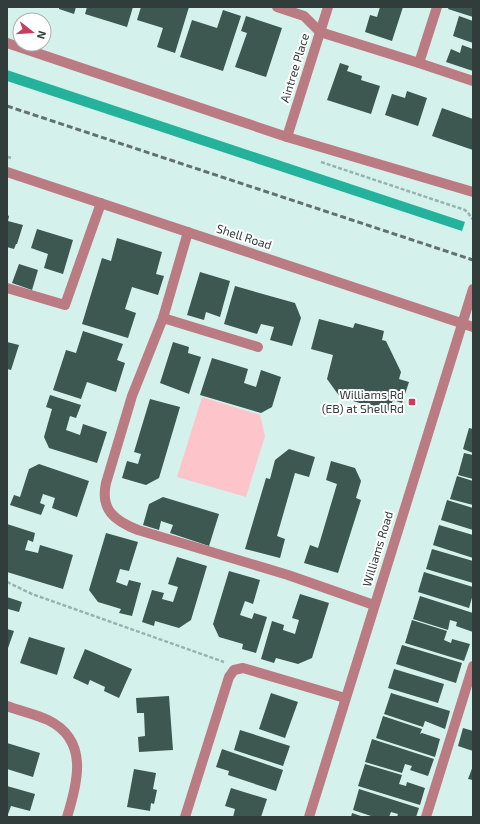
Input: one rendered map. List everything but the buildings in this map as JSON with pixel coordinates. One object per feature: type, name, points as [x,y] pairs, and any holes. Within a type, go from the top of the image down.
[{"type":"street","points":[[278,7],[304,16],[320,32],[419,62],[473,81]]},
{"type":"street","name":"Aintree Place","points":[[287,137],[328,7]]},
{"type":"street","points":[[419,62],[437,7]]},
{"type":"street","points":[[7,43],[287,137],[473,192]]},
{"type":"street","name":"Shell Road","points":[[7,172],[473,327]]},
{"type":"street","points":[[7,288],[65,305],[101,203]]},
{"type":"street","points":[[188,232],[163,318],[132,396],[108,477],[104,491],[107,509],[113,516],[134,528],[288,575],[374,605]]},
{"type":"street","name":"Williams Road","points":[[309,817],[473,289]]},
{"type":"street","points":[[163,318],[258,347]]},
{"type":"street","points":[[426,817],[473,666]]},
{"type":"street","points":[[185,817],[229,677],[234,670],[243,668],[346,698]]},
{"type":"street","points":[[7,706],[47,720],[57,726],[70,738],[76,758],[77,775],[75,789],[67,817]]},
{"type":"path","points":[[7,582],[32,594],[227,663],[234,670]]},
{"type":"shaded area","points":[[7,70],[465,222],[462,231],[7,81]]},
{"type":"shaded area","points":[[202,397],[260,415],[265,436],[246,497],[177,477]]},
{"type":"railway","points":[[7,106],[473,260]]},
{"type":"place","name":"Williams Rd (EB) at Shell Rd","points":[[412,402]]}]
